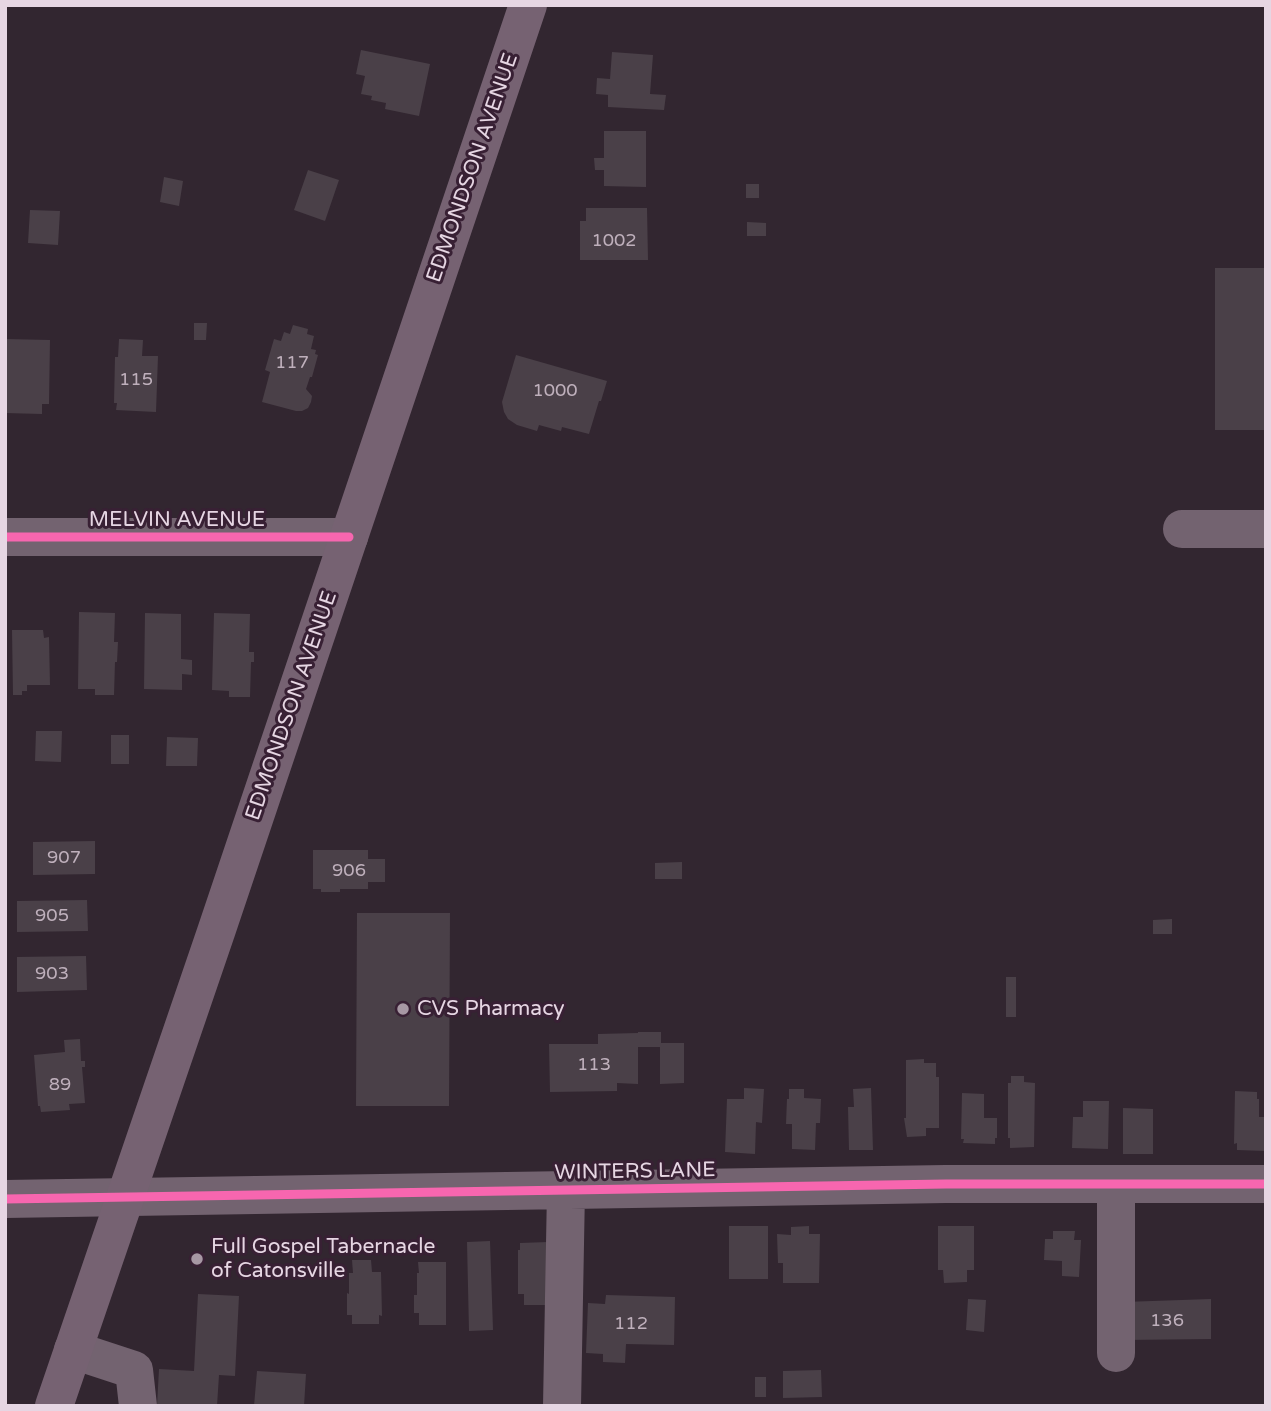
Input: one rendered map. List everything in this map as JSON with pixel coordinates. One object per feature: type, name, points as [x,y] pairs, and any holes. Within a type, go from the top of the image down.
[{"type":"main road","name":"EDMONDSON AVENUE","points":[[54,1406],[528,5]]},
{"type":"street","points":[[1182,529],[1266,528]]},
{"type":"street","name":"MELVIN AVENUE","points":[[5,537],[349,537]]},
{"type":"street","name":"WINTERS LANE","points":[[5,1199],[946,1184],[1266,1184]]},
{"type":"street","points":[[1116,1184],[1116,1353]]},
{"type":"street","points":[[562,1406],[566,1190]]},
{"type":"street","points":[[73,1350],[134,1370],[138,1406]]},
{"type":"building","points":[[361,50],[430,64],[419,116],[385,109],[386,103],[371,100],[372,96],[361,94],[365,76],[356,74]]},
{"type":"building","points":[[612,52],[653,55],[650,94],[666,95],[664,110],[608,107],[608,95],[596,94],[597,78],[610,79]]},
{"type":"building","points":[[604,131],[646,131],[646,187],[604,186],[604,170],[595,170],[594,158],[604,158]]},
{"type":"building","points":[[308,170],[339,180],[325,221],[294,210]]},
{"type":"building","points":[[164,177],[183,181],[179,206],[160,202]]},
{"type":"building","points":[[746,184],[759,184],[759,198],[746,198]]},
{"type":"building","points":[[586,208],[647,208],[648,260],[580,260],[580,221],[586,221]]},
{"type":"building","points":[[30,210],[60,211],[58,245],[28,243]]},
{"type":"building","points":[[747,222],[766,223],[766,236],[747,236]]},
{"type":"building","points":[[1215,268],[1266,268],[1266,430],[1215,430]]},
{"type":"building","points":[[194,323],[207,323],[206,340],[194,340]]},
{"type":"building","points":[[293,325],[308,329],[307,334],[314,336],[311,349],[316,350],[315,354],[318,355],[306,389],[312,396],[311,402],[308,408],[302,411],[262,402],[270,372],[265,370],[274,339],[281,341],[284,332],[290,334]]},
{"type":"building","points":[[5,339],[50,340],[49,404],[42,404],[42,414],[5,413]]},
{"type":"building","points":[[119,339],[143,340],[142,356],[158,356],[156,412],[116,410],[115,357],[118,357]]},
{"type":"building","points":[[516,355],[607,381],[589,434],[562,427],[561,431],[539,425],[537,431],[517,425],[508,419],[502,402]]},
{"type":"building","points":[[79,612],[115,613],[114,642],[118,642],[114,695],[95,695],[95,689],[78,689]]},
{"type":"building","points":[[145,613],[181,614],[181,659],[192,660],[192,675],[182,674],[182,690],[144,689]]},
{"type":"building","points":[[214,613],[250,614],[249,652],[254,652],[254,662],[251,662],[250,697],[229,697],[229,691],[212,690]]},
{"type":"building","points":[[12,630],[43,630],[44,638],[49,637],[50,685],[27,685],[27,691],[22,691],[22,695],[13,695]]},
{"type":"building","points":[[36,731],[62,731],[61,762],[35,761]]},
{"type":"building","points":[[111,735],[129,735],[129,764],[111,764]]},
{"type":"building","points":[[167,737],[198,738],[197,766],[166,766]]},
{"type":"building","points":[[95,841],[95,874],[33,875],[33,842]]},
{"type":"building","points":[[313,850],[368,850],[368,859],[385,859],[385,882],[368,882],[368,889],[340,889],[340,892],[313,889]]},
{"type":"building","points":[[682,862],[682,879],[655,879],[655,863]]},
{"type":"building","points":[[87,900],[88,931],[17,932],[17,901]]},
{"type":"building","name":"CVS Pharmacy","points":[[357,913],[450,913],[449,1106],[356,1106]]},
{"type":"building","points":[[1172,919],[1172,934],[1153,934],[1153,920]]},
{"type":"building","points":[[86,956],[87,990],[17,992],[17,957]]},
{"type":"building","points":[[1006,977],[1016,977],[1016,1017],[1006,1017]]},
{"type":"building","points":[[661,1032],[661,1043],[684,1043],[684,1083],[660,1084],[660,1047],[638,1047],[638,1084],[617,1083],[617,1091],[550,1092],[549,1044],[598,1044],[598,1034]]},
{"type":"building","points":[[80,1039],[81,1061],[85,1061],[85,1067],[82,1067],[85,1103],[69,1104],[70,1110],[41,1112],[38,1106],[34,1055],[65,1052],[64,1040]]},
{"type":"building","points":[[924,1059],[924,1063],[936,1063],[936,1077],[939,1077],[939,1128],[926,1128],[926,1136],[907,1137],[904,1118],[906,1060]]},
{"type":"building","points":[[1011,1076],[1024,1076],[1024,1082],[1035,1083],[1034,1147],[1010,1148],[1008,1083],[1011,1083]]},
{"type":"building","points":[[744,1088],[764,1089],[762,1123],[756,1122],[755,1154],[725,1152],[727,1099],[744,1099]]},
{"type":"building","points":[[871,1088],[873,1150],[849,1150],[848,1107],[854,1107],[853,1089]]},
{"type":"building","points":[[789,1089],[804,1089],[804,1098],[821,1099],[820,1123],[816,1123],[815,1150],[792,1149],[792,1124],[786,1124]]},
{"type":"building","points":[[1235,1091],[1257,1092],[1259,1117],[1266,1117],[1266,1151],[1237,1150],[1237,1143],[1234,1144]]},
{"type":"building","points":[[962,1093],[984,1094],[984,1118],[997,1118],[995,1144],[963,1143]]},
{"type":"building","points":[[1083,1101],[1109,1101],[1108,1149],[1072,1148],[1073,1117],[1083,1117]]},
{"type":"building","points":[[1123,1108],[1153,1109],[1153,1154],[1123,1154]]},
{"type":"building","points":[[729,1226],[768,1226],[768,1279],[729,1279]]},
{"type":"building","points":[[809,1226],[809,1234],[820,1234],[819,1283],[783,1283],[783,1263],[778,1263],[777,1234],[791,1235],[791,1227]]},
{"type":"building","points":[[938,1226],[974,1226],[974,1270],[967,1270],[967,1282],[944,1283],[943,1270],[938,1270]]},
{"type":"building","points":[[1053,1231],[1075,1231],[1074,1240],[1081,1240],[1079,1277],[1062,1276],[1062,1261],[1044,1260],[1045,1239],[1053,1239]]},
{"type":"building","points":[[490,1241],[493,1330],[469,1331],[467,1242]]},
{"type":"building","points":[[548,1242],[551,1305],[524,1305],[524,1294],[518,1294],[520,1243]]},
{"type":"building","points":[[352,1260],[371,1260],[372,1272],[381,1272],[382,1316],[379,1315],[379,1324],[352,1324],[352,1315],[347,1315],[349,1273],[353,1273]]},
{"type":"building","points":[[418,1262],[446,1262],[446,1325],[419,1325],[419,1313],[414,1313]]},
{"type":"building","points":[[198,1294],[239,1296],[235,1376],[219,1375],[217,1406],[157,1406],[159,1369],[194,1371]]},
{"type":"building","points":[[606,1295],[675,1297],[674,1345],[626,1344],[625,1363],[603,1362],[603,1354],[586,1353],[588,1303],[605,1304]]},
{"type":"building","points":[[968,1299],[986,1300],[984,1332],[966,1330]]},
{"type":"building","points":[[1211,1299],[1211,1339],[1124,1340],[1123,1302]]},
{"type":"building","points":[[821,1370],[822,1397],[783,1398],[783,1371]]},
{"type":"building","points":[[257,1371],[306,1374],[304,1406],[254,1406]]},
{"type":"building","points":[[755,1377],[766,1377],[766,1397],[755,1397]]},
{"type":"cycle path","points":[[5,537],[349,537]]},
{"type":"cycle path","points":[[5,1199],[946,1184],[1266,1184]]},
{"type":"place","name":"CVS Pharmacy","points":[[403,1009]]},
{"type":"place","name":"Full Gospel Tabernacle of Catonsville","points":[[197,1259]]}]
